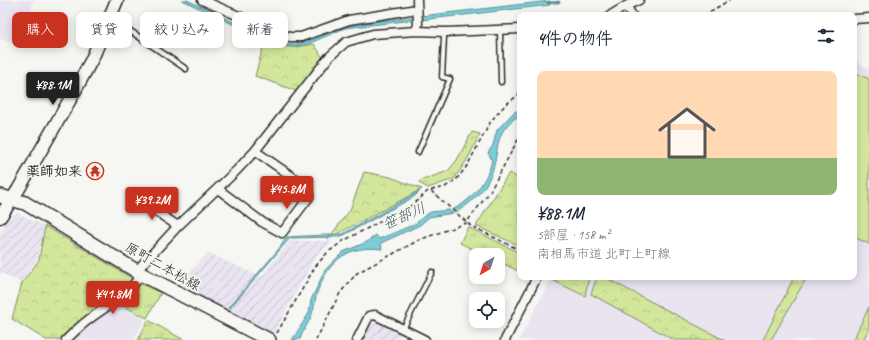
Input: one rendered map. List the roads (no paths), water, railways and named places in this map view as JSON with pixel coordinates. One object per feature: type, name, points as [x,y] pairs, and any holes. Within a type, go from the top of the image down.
[{"type":"main road","name":"原町二本松線","points":[[6,198],[25,203],[140,270],[272,338]]},
{"type":"street","points":[[112,12],[117,0]]},
{"type":"street","points":[[202,0],[290,37],[301,37],[349,20],[417,11]]},
{"type":"street","points":[[417,0],[417,27]]},
{"type":"street","points":[[616,12],[639,0]]},
{"type":"street","points":[[626,6],[630,12]]},
{"type":"street","points":[[857,19],[869,18]]},
{"type":"street","points":[[66,340],[82,325],[114,302],[178,226],[218,189],[255,151],[323,64],[340,46],[355,39],[373,34],[417,27],[442,31],[517,29]]},
{"type":"street","points":[[0,217],[6,198],[79,84],[97,48]]},
{"type":"street","points":[[218,189],[262,222],[282,233],[308,197],[309,193],[306,186],[255,151]]},
{"type":"street","points":[[137,199],[178,226]]},
{"type":"street","points":[[506,340],[536,280]]},
{"type":"street","points":[[357,340],[368,316],[375,315],[425,340]]},
{"type":"lane","points":[[500,30],[501,82]]},
{"type":"lane","points":[[418,152],[450,79],[442,77],[444,38],[442,31]]},
{"type":"lane","points":[[132,32],[186,69]]},
{"type":"lane","points":[[403,329],[432,272]]},
{"type":"water","points":[[182,0],[187,0],[212,12],[207,12]]},
{"type":"water","points":[[550,1],[550,5],[421,20],[421,16]]},
{"type":"water","points":[[414,17],[414,20],[345,28],[308,44],[292,47],[288,46],[288,44],[304,42],[340,28],[357,24]]},
{"type":"water","points":[[224,18],[232,21],[232,24],[224,20]]},
{"type":"water","points":[[517,111],[517,117],[504,129],[500,136],[493,170],[487,184],[475,198],[456,212],[454,209],[473,195],[483,182],[492,160],[488,153],[493,145],[497,130]]},
{"type":"water","points":[[420,191],[414,197],[344,235],[338,237],[290,238],[230,308],[229,307],[278,250],[287,237],[343,234]]},
{"type":"water","points":[[449,210],[453,213],[429,217],[420,225],[381,243],[382,249],[360,249],[342,256],[328,270],[323,279],[317,293],[311,317],[300,339],[292,340],[309,313],[311,300],[325,270],[343,252],[367,242],[376,235],[379,239],[415,224],[431,212]]},
{"type":"waterway","name":"笹部川","points":[[548,3],[559,2]]},
{"type":"place","name":"薬師如来","points":[[95,171]]}]
